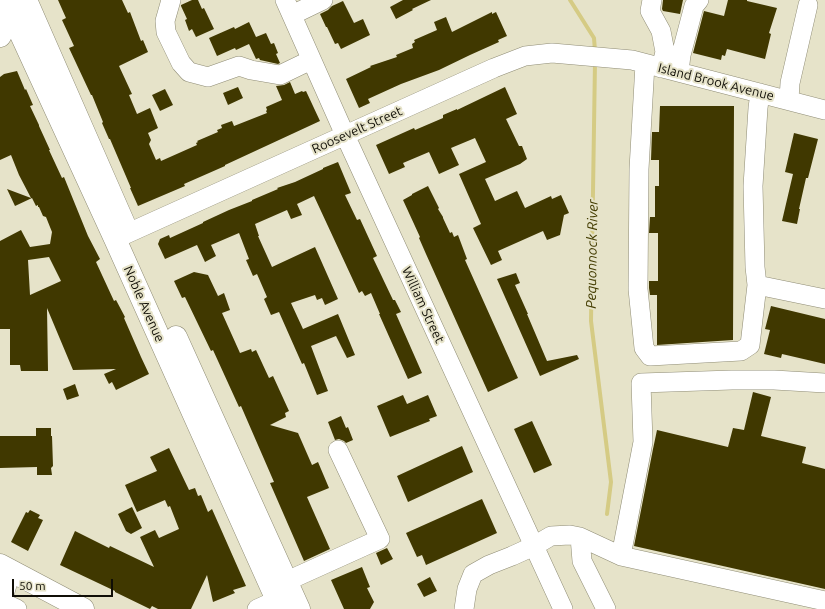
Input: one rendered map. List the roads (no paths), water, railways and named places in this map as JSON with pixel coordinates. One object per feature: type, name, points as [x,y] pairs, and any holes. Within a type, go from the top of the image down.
[{"type":"main road","points":[[0,36],[16,4]]},
{"type":"main road","name":"Noble Avenue","points":[[16,4],[122,236],[271,602],[300,609]]},
{"type":"main road","points":[[6,568],[83,609]]},
{"type":"street","points":[[171,0],[165,21],[166,32],[180,63],[189,72],[208,77],[239,66],[251,70],[280,75],[311,60]]},
{"type":"street","points":[[288,8],[323,0]]},
{"type":"street","points":[[652,0],[650,11],[661,31],[665,52],[640,169],[638,289],[644,348],[650,356],[742,351],[750,345],[757,285],[755,267],[753,186],[760,93]]},
{"type":"street","points":[[662,68],[681,55],[694,6],[699,0]]},
{"type":"street","points":[[789,100],[790,83],[808,5]]},
{"type":"street","name":"William Street","points":[[288,8],[563,609]]},
{"type":"street","name":"Roosevelt Street","points":[[122,236],[494,68],[525,56],[552,53],[607,58]]},
{"type":"street","name":"Island Brook Avenue","points":[[607,58],[632,60],[825,110]]},
{"type":"street","points":[[757,285],[825,299]]},
{"type":"street","points":[[621,556],[643,442],[641,383],[774,380],[825,383]]},
{"type":"street","points":[[271,602],[380,539],[338,450]]},
{"type":"street","points":[[464,609],[467,589],[472,574],[489,565],[534,546],[551,536],[570,535],[580,537],[621,556],[825,601]]},
{"type":"street","points":[[580,537],[582,561],[606,609]]},
{"type":"street","points":[[6,568],[2,602],[17,609]]},
{"type":"waterway","name":"Pequonnock River","points":[[570,0],[594,38],[595,51]]},
{"type":"waterway","name":"Pequonnock River","points":[[595,62],[591,321],[611,482],[607,514]]}]
